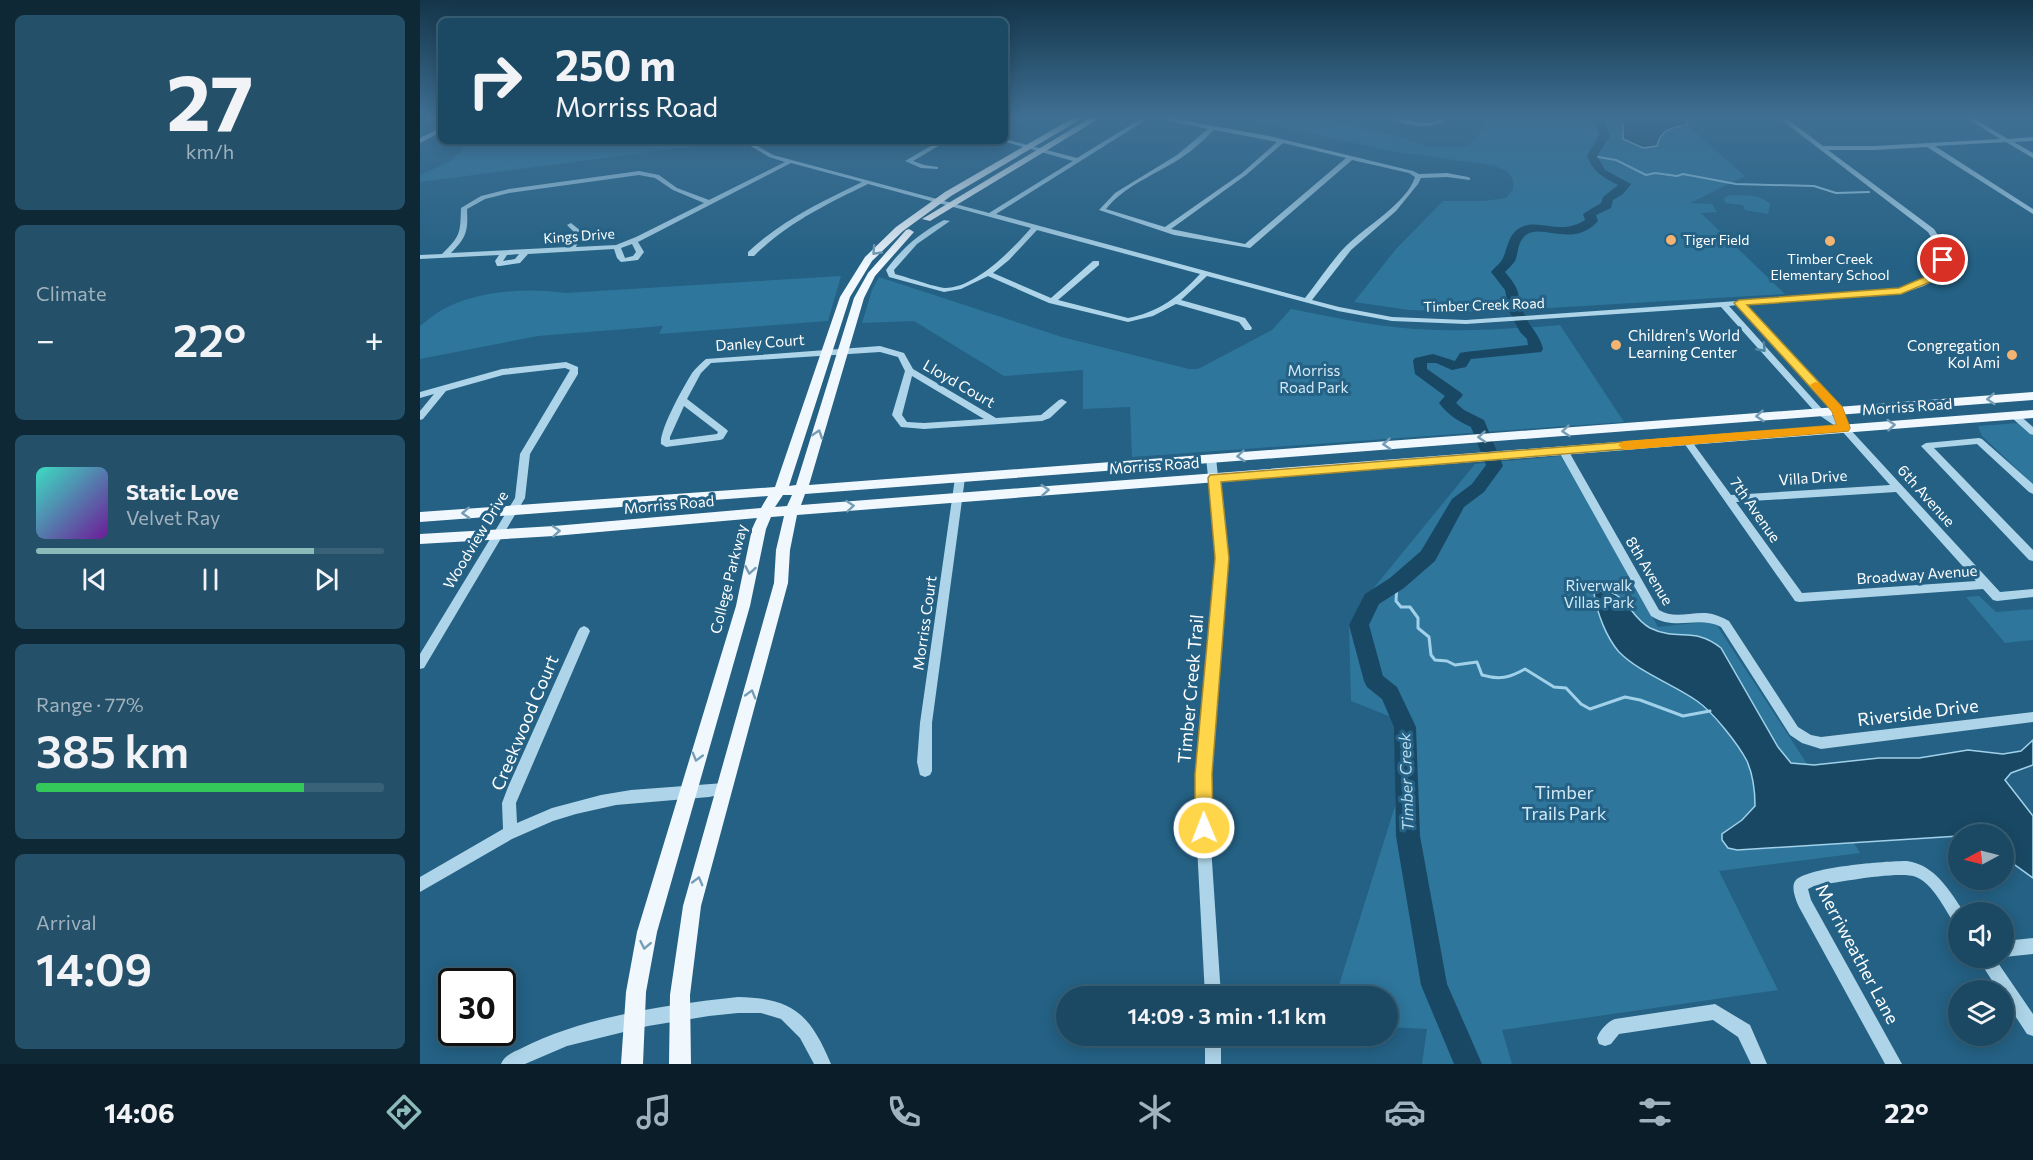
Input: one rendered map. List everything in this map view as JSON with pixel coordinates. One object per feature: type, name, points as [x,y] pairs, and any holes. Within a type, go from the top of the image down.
[{"type":"main road","name":"College Parkway","points":[[633,1064],[636,992],[647,932],[742,606],[756,540],[765,514],[783,486],[845,297],[858,273],[889,238],[938,201],[995,168]]},
{"type":"main road","points":[[680,1064],[680,995],[692,906],[781,583],[783,550],[792,511],[860,298],[871,275],[905,235],[1014,168]]},
{"type":"main road","name":"Morriss Road","points":[[420,517],[2033,396]]},
{"type":"main road","name":"Morriss Road","points":[[420,539],[497,535],[958,496],[2033,414]]},
{"type":"street","name":"Kings Drive","points":[[420,257],[617,247],[634,242],[778,168]]},
{"type":"street","name":"Timber Creek Road","points":[[815,168],[1338,309],[1392,319],[1456,322],[1894,292],[1913,287],[1936,276],[1943,263],[1942,247],[1931,231],[1849,168]]},
{"type":"street","points":[[990,215],[1065,168]]},
{"type":"street","points":[[1160,168],[1105,204],[1102,210],[1165,230],[1247,246],[1339,168]]},
{"type":"street","points":[[1165,230],[1251,168]]},
{"type":"street","points":[[1392,168],[1418,176],[1447,175],[1468,180]]},
{"type":"street","points":[[1963,168],[2033,212]]},
{"type":"street","points":[[444,256],[464,232],[464,208],[483,197],[508,190],[639,173],[657,176],[675,189],[709,203]]},
{"type":"street","points":[[1308,301],[1348,248],[1394,210],[1416,183],[1418,176]]},
{"type":"street","points":[[751,254],[779,229],[868,182]]},
{"type":"street","points":[[946,222],[911,244],[890,270],[892,275],[944,290],[952,289],[1004,263],[1036,227]]},
{"type":"street","points":[[571,249],[578,232],[572,225]]},
{"type":"street","points":[[617,247],[624,260],[634,258],[640,252],[634,242]]},
{"type":"street","points":[[505,252],[499,261],[500,264],[517,261],[526,251]]},
{"type":"street","points":[[1052,301],[1096,263]]},
{"type":"street","points":[[987,273],[1052,301],[1128,320],[1138,319],[1175,302],[1205,273]]},
{"type":"street","points":[[1175,302],[1242,320],[1248,328]]},
{"type":"street","points":[[1739,303],[1838,410],[1844,428]]},
{"type":"street","points":[[1723,304],[1819,411],[1844,428]]},
{"type":"street","name":"Lloyd Court","points":[[825,353],[880,349],[896,352],[904,358],[909,370],[995,421]]},
{"type":"street","name":"Danley Court","points":[[682,400],[723,431],[720,437],[666,444],[665,437],[682,400],[697,372],[709,361],[825,353]]},
{"type":"street","name":"Woodview Drive","points":[[421,661],[512,510],[524,487],[525,454],[575,369],[572,366],[502,372],[442,390]]},
{"type":"street","name":"Lloyd Court","points":[[909,370],[897,415],[904,425],[924,426],[1045,417],[1062,402]]},
{"type":"street","points":[[420,395],[442,390]]},
{"type":"street","points":[[420,417],[442,390]]},
{"type":"street","points":[[2014,415],[2033,432]]},
{"type":"street","name":"6th Avenue","points":[[1844,428],[1985,585]]},
{"type":"street","name":"7th Avenue","points":[[1687,441],[1799,598]]},
{"type":"street","points":[[2033,490],[1979,441],[1926,446],[2033,557]]},
{"type":"street","name":"8th Avenue","points":[[1563,450],[1655,613],[1667,620],[1706,616],[1725,624],[1794,731],[1807,740]]},
{"type":"street","name":"Timber Creek Trail","points":[[1211,458],[1222,558],[1203,774],[1204,846],[1212,986]]},
{"type":"street","name":"Morriss Court","points":[[925,771],[926,723],[960,478]]},
{"type":"street","name":"Villa Drive","points":[[1729,499],[1899,488]]},
{"type":"street","name":"Broadway Avenue","points":[[1799,598],[1985,585],[1996,597],[2033,593]]},
{"type":"street","name":"Creekwood Court","points":[[510,831],[509,803],[584,631]]},
{"type":"street","name":"Riverside Drive","points":[[1807,740],[1821,742],[2033,717]]},
{"type":"street","points":[[420,885],[478,848],[510,831],[554,813],[603,801],[724,789]]},
{"type":"street","name":"Merriweather Lane","points":[[1894,1064],[1804,902],[1800,886],[1812,879],[1901,868],[1917,869],[1940,889],[1949,902]]},
{"type":"street","points":[[2014,948],[2033,946]]},
{"type":"street","points":[[1992,968],[2033,1028]]},
{"type":"street","points":[[509,1064],[542,1047],[575,1035],[634,1022],[734,1005],[771,1007],[780,1010],[808,1033],[823,1064]]},
{"type":"street","points":[[1605,1038],[1615,1027],[1715,1012],[1744,1031],[1759,1064]]},
{"type":"street","points":[[1213,1046],[1213,1064]]},
{"type":"green space","points":[[436,168],[530,168],[420,182],[420,175]]},
{"type":"green space","points":[[1499,168],[1736,168],[1745,176],[1690,203],[1712,204],[1717,212],[1701,213],[1785,294],[1482,312],[1409,310],[1354,302],[1396,249],[1443,201],[1484,201],[1506,198],[1513,189],[1513,180],[1509,173]]},
{"type":"green space","points":[[1729,195],[1751,196],[1766,200],[1770,204],[1768,214],[1745,210],[1743,205],[1725,203],[1724,198]]},
{"type":"green space","points":[[841,276],[828,321],[659,334],[663,326],[538,336],[420,359],[420,326],[439,312],[470,298],[502,292],[535,290],[565,293]]},
{"type":"green space","name":"Morriss Road Park","points":[[879,277],[1062,337],[1189,369],[1198,369],[1272,330],[1291,309],[1414,329],[1487,330],[1560,325],[1624,422],[1132,457],[1130,407],[1083,409],[1083,370],[1004,376],[914,321],[862,323],[872,290]]},
{"type":"green space","points":[[2019,423],[2033,436],[2033,484],[1982,436],[1978,426]]},
{"type":"green space","name":"Timber Trails Park","points":[[1561,456],[1658,627],[1714,621],[1809,767],[1860,853],[1719,871],[1778,990],[1502,1030],[1512,1064],[1422,1064],[1427,1029],[1398,1028],[1398,986],[1339,986],[1395,806],[1396,719],[1351,701],[1349,627],[1368,595],[1475,464]]},
{"type":"green space","points":[[1979,596],[1996,612],[2033,609],[2033,640],[2005,643],[1966,597]]},
{"type":"shaded area","points":[[1604,590],[1619,597],[1650,628],[1670,634],[1703,638],[1721,648],[1778,747],[1791,763],[1814,765],[1879,758],[1919,758],[1968,750],[2003,754],[2021,751],[2033,740],[2033,765],[2011,773],[2005,780],[2033,816],[2033,878],[2014,864],[2014,824],[1948,824],[1948,837],[1737,850],[1728,848],[1722,840],[1722,834],[1742,820],[1755,806],[1755,794],[1747,761],[1725,729],[1703,706],[1637,666],[1619,652],[1606,632],[1594,593]]},
{"type":"waterway","name":"Timber Creek","points":[[1468,1064],[1434,985],[1408,836],[1405,727],[1390,693],[1374,681],[1359,625],[1372,599],[1397,583],[1428,556],[1458,503],[1478,488],[1495,466],[1478,424],[1458,414],[1447,403],[1455,395],[1420,371],[1420,361],[1437,359],[1452,366],[1461,364],[1465,356],[1536,349],[1534,338],[1527,332],[1516,311],[1512,289],[1498,272],[1509,260],[1513,243],[1522,232],[1532,228],[1566,232],[1578,230],[1592,221],[1589,214],[1607,205],[1607,199],[1619,192],[1625,184],[1601,172],[1598,168]]},
{"type":"waterway","points":[[1631,168],[1646,175],[1655,173],[1677,176],[1683,174],[1736,184],[1814,186],[1836,193],[1869,192]]},
{"type":"waterway","points":[[1397,583],[1396,601],[1401,607],[1410,607],[1418,618],[1418,628],[1429,637],[1431,655],[1435,660],[1447,661],[1455,665],[1477,662],[1482,675],[1499,678],[1525,669],[1554,687],[1566,688],[1581,704],[1590,709],[1625,697],[1640,700],[1683,716],[1710,711]]},
{"type":"slow traffic","points":[[1624,445],[1844,428],[1838,410],[1815,385]]},
{"type":"place","name":"Tiger Field","points":[[1671,240]]},
{"type":"place","name":"Timber Creek Elementary School","points":[[1830,241]]},
{"type":"place","name":"Children's World Learning Center","points":[[1616,345]]},
{"type":"place","name":"Congregation Kol Ami","points":[[2012,355]]},
{"type":"route","points":[[1204,828],[1203,774],[1222,558],[1214,478],[1844,428],[1838,410],[1739,303],[1901,291],[1936,276],[1943,260]]},
{"type":"park label","name":"Riverwalk Villas Park","points":[[1599,594]]}]
